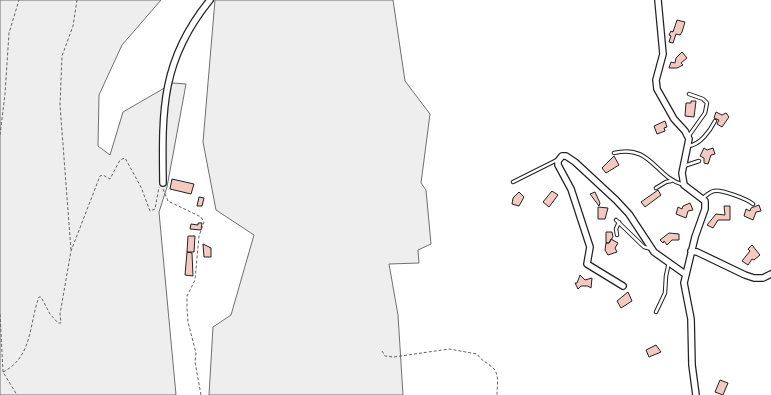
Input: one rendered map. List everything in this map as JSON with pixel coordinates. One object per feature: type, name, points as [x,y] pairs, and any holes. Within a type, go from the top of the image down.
[{"type":"street","points":[[163,181],[162,128],[164,102],[170,74],[174,60],[192,24],[210,0]]},
{"type":"street","points":[[658,0],[663,54],[656,80],[657,89],[674,119],[685,131],[688,137],[688,146],[682,173],[684,186],[704,201],[704,208],[691,251],[684,283],[691,319],[692,365],[696,395]]},
{"type":"street","points":[[623,286],[587,264],[590,247],[571,189],[558,165],[559,159],[562,156],[566,156],[575,162],[616,200],[629,214],[652,249],[685,274]]},
{"type":"street","points":[[691,251],[697,252],[754,278],[763,278],[771,274]]},
{"type":"lane","points":[[688,137],[705,113],[706,103],[703,99],[690,94]]},
{"type":"lane","points":[[688,146],[692,146],[709,132],[715,121]]},
{"type":"lane","points":[[614,153],[634,151],[642,154],[672,181],[684,186]]},
{"type":"lane","points":[[513,182],[559,159]]},
{"type":"lane","points":[[684,166],[699,161]]},
{"type":"lane","points":[[656,188],[666,182],[672,181]]},
{"type":"lane","points":[[703,199],[710,192],[716,190],[748,200],[753,204]]},
{"type":"lane","points":[[617,235],[616,229],[618,221],[644,247],[652,249]]},
{"type":"lane","points":[[656,312],[665,293],[666,272],[669,262]]},
{"type":"path","points":[[0,135],[5,94],[8,33],[19,0]]},
{"type":"path","points":[[71,251],[60,104],[62,56],[73,26],[77,0]]},
{"type":"path","points":[[3,372],[13,366],[27,347],[39,297],[42,299],[50,314],[58,323],[61,323],[60,314],[71,251],[98,179],[103,175],[110,179],[122,158],[127,160],[132,173],[141,187],[150,211],[155,209],[160,184],[163,181]]},
{"type":"path","points":[[163,181],[163,192],[168,201],[201,217],[204,222],[199,236],[195,280],[187,296],[186,309],[196,353],[195,362],[201,395]]},
{"type":"path","points":[[0,314],[3,372],[17,395]]},
{"type":"path","points":[[382,351],[385,356],[394,358],[449,349],[477,354],[481,360],[493,367],[496,372],[497,395]]},
{"type":"shaded area","points":[[0,0],[161,0],[122,45],[99,95],[98,146],[110,155],[123,112],[173,83],[186,84],[167,187],[159,212],[176,395],[0,395]]},
{"type":"shaded area","points":[[215,0],[393,0],[405,81],[430,114],[421,183],[426,190],[431,244],[418,250],[419,263],[389,264],[398,315],[403,395],[209,395],[213,327],[231,315],[254,235],[216,210],[203,142]]},
{"type":"building","points":[[677,20],[685,22],[682,32],[680,35],[676,34],[673,43],[669,42],[671,36],[669,35],[671,31],[673,32]]},
{"type":"building","points":[[682,52],[687,58],[681,63],[683,65],[677,68],[669,68],[671,62],[675,63],[676,58]]},
{"type":"building","points":[[691,101],[696,101],[694,117],[685,116],[686,103],[691,103]]},
{"type":"building","points":[[716,112],[722,115],[726,113],[729,117],[722,127],[717,124],[719,120],[714,118]]},
{"type":"building","points":[[665,121],[667,127],[664,128],[665,131],[657,134],[654,126]]},
{"type":"building","points":[[704,148],[707,150],[713,148],[715,154],[711,155],[708,164],[704,163],[704,158],[700,156]]},
{"type":"building","points":[[614,156],[619,165],[606,173],[602,168]]},
{"type":"building","points":[[172,179],[194,184],[191,194],[170,189]]},
{"type":"building","points":[[658,190],[661,195],[645,207],[641,202]]},
{"type":"building","points":[[552,191],[558,195],[549,207],[543,202]]},
{"type":"building","points":[[519,192],[524,197],[519,206],[512,204],[513,198]]},
{"type":"building","points":[[595,192],[600,203],[599,206],[590,194]]},
{"type":"building","points":[[199,197],[204,198],[202,206],[197,206]]},
{"type":"building","points":[[690,203],[693,210],[688,211],[686,218],[676,214],[678,207],[682,209],[683,206]]},
{"type":"building","points":[[759,205],[761,211],[756,212],[753,220],[744,216],[746,209],[750,211],[751,208]]},
{"type":"building","points":[[724,206],[730,206],[730,220],[718,220],[713,228],[707,225],[716,214],[725,215]]},
{"type":"building","points":[[598,207],[608,208],[605,219],[598,219]]},
{"type":"building","points":[[198,223],[202,223],[201,230],[190,229],[191,224],[198,225]]},
{"type":"building","points":[[606,232],[612,232],[613,237],[609,243],[606,243]]},
{"type":"building","points":[[669,233],[679,234],[679,240],[672,240],[667,245],[664,241],[663,243],[660,240]]},
{"type":"building","points":[[188,236],[195,236],[194,252],[187,252]]},
{"type":"building","points":[[611,239],[618,243],[615,248],[617,252],[608,255],[605,250],[606,243],[609,243]]},
{"type":"building","points":[[203,244],[211,248],[211,257],[204,257]]},
{"type":"building","points":[[752,245],[760,255],[754,260],[752,259],[748,265],[742,261],[750,251],[748,249]]},
{"type":"building","points":[[187,252],[192,253],[193,276],[185,275]]},
{"type":"building","points":[[580,275],[585,280],[592,278],[591,288],[588,286],[581,286],[578,289],[575,283],[577,283]]},
{"type":"building","points":[[628,292],[632,301],[621,308],[617,301]]},
{"type":"building","points":[[656,345],[661,352],[649,357],[646,350]]},
{"type":"building","points":[[720,380],[728,383],[723,395],[715,392]]}]
